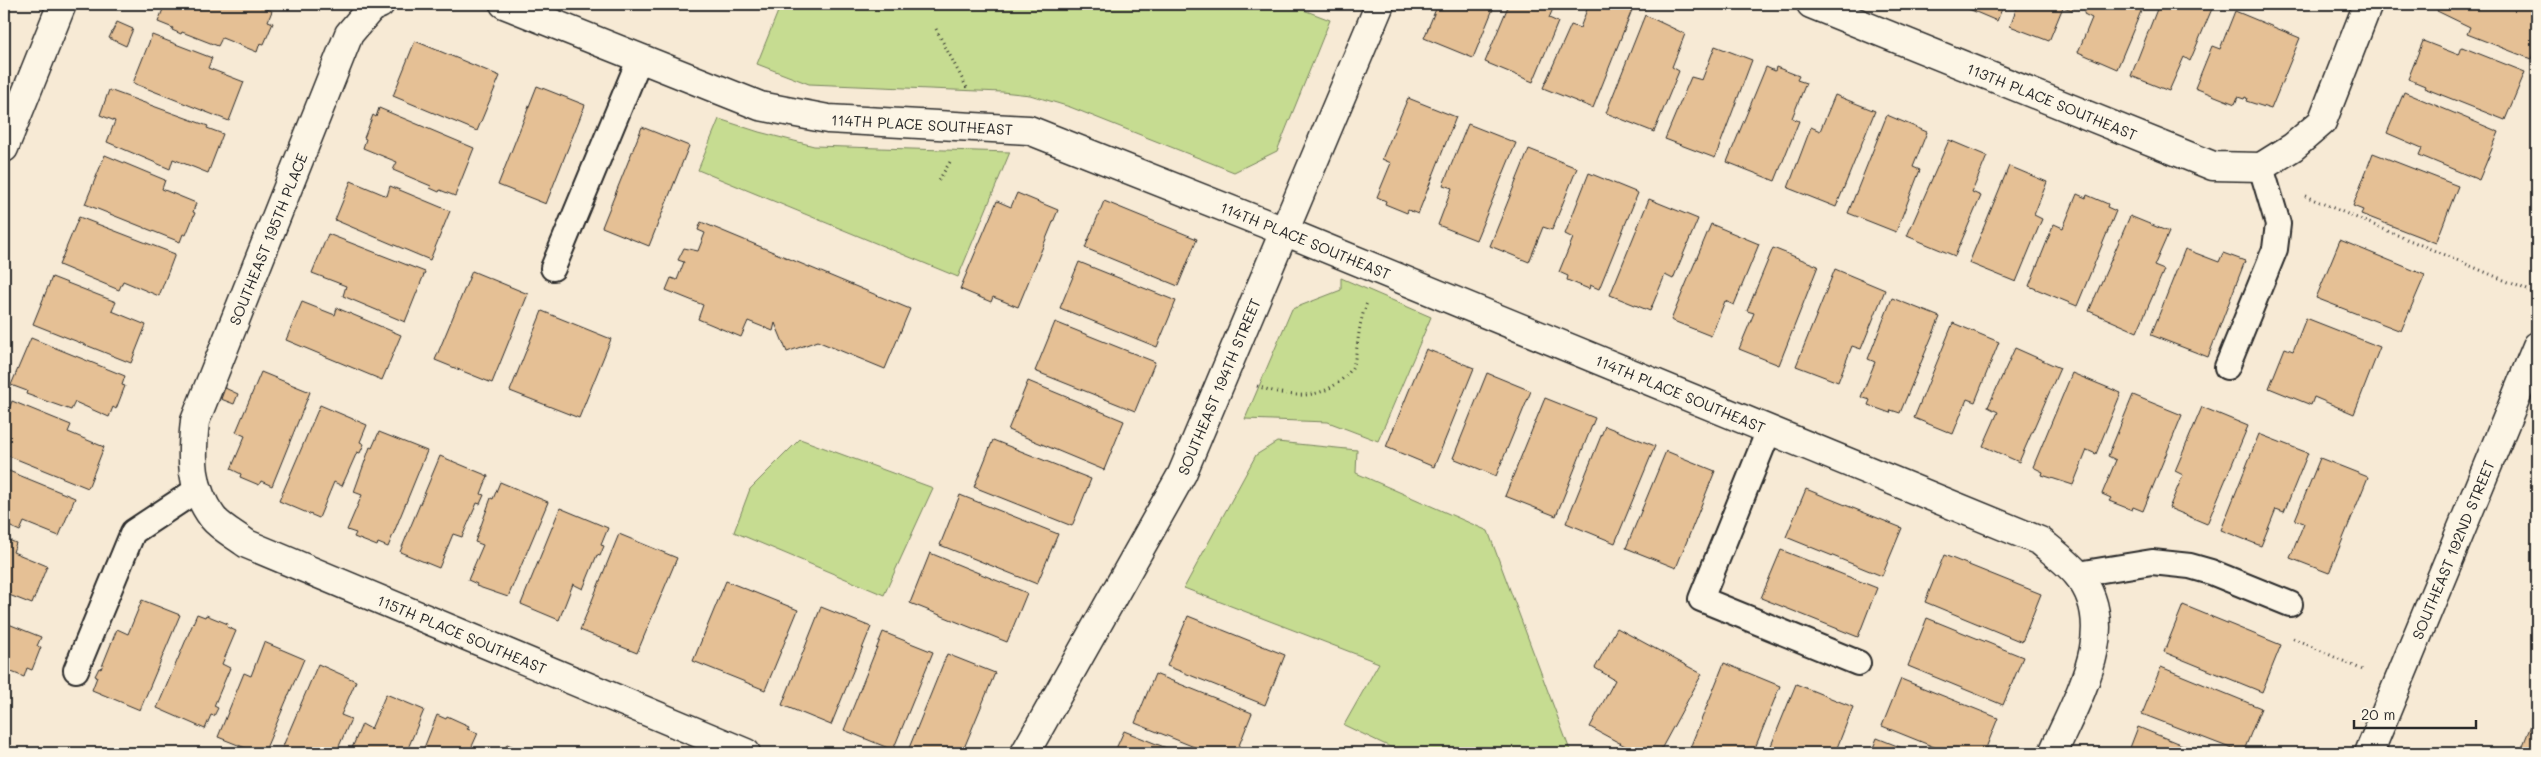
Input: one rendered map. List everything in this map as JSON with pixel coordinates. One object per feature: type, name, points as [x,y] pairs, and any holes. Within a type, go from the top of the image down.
[{"type":"street","points":[[4,148],[62,4]]},
{"type":"street","name":"SOUTHEAST 195TH PLACE","points":[[198,489],[191,457],[196,421],[349,34],[371,8],[380,4]]},
{"type":"street","name":"114TH PLACE SOUTHEAST","points":[[504,4],[760,106],[828,119],[1029,130],[1381,270],[2040,541],[2078,574]]},
{"type":"street","name":"SOUTHEAST 194TH STREET","points":[[1025,753],[1182,474],[1380,4]]},
{"type":"street","name":"113TH PLACE SOUTHEAST","points":[[1811,4],[2213,166],[2261,167]]},
{"type":"street","points":[[2261,167],[2293,147],[2322,122],[2368,4]]},
{"type":"street","name":"SOUTHEAST 192ND STREET","points":[[2369,753],[2537,346]]},
{"type":"street","name":"115TH PLACE SOUTHEAST","points":[[198,489],[214,519],[247,544],[746,753]]},
{"type":"street","points":[[2053,753],[2092,661],[2096,636],[2097,628],[2093,603],[2078,574]]},
{"type":"lane","points":[[553,268],[640,58]]},
{"type":"lane","points":[[2228,367],[2275,249],[2278,224],[2261,167]]},
{"type":"lane","points":[[1769,430],[1701,599],[1858,662]]},
{"type":"lane","points":[[76,670],[133,532],[198,489]]},
{"type":"lane","points":[[2078,574],[2152,562],[2190,566],[2211,572],[2287,603]]},
{"type":"path","points":[[936,29],[988,128]]},
{"type":"path","points":[[2261,167],[2285,187],[2537,294]]},
{"type":"path","points":[[1225,373],[1278,394],[1300,396],[1318,394],[1333,387],[1348,374],[1354,365],[1361,317],[1381,270]]},
{"type":"path","points":[[2287,603],[2273,629],[2397,686]]},
{"type":"green space","points":[[781,4],[1288,4],[1330,20],[1277,151],[1234,172],[1070,107],[1030,95],[1002,92],[809,84],[757,64]]},
{"type":"green space","points":[[719,119],[759,132],[814,146],[1010,152],[958,277],[698,170]]},
{"type":"green space","points":[[1341,278],[1431,317],[1378,441],[1328,422],[1245,419],[1292,309],[1341,290]]},
{"type":"green space","points":[[800,439],[933,488],[884,595],[734,532],[750,489]]},
{"type":"green space","points":[[1277,442],[1357,450],[1356,473],[1488,531],[1571,753],[1403,753],[1344,725],[1379,663],[1184,588],[1256,455]]},
{"type":"building","points":[[165,4],[253,4],[272,11],[268,21],[273,23],[264,44],[260,43],[257,52],[222,38],[218,46],[182,32],[181,34],[172,30],[173,28],[158,22]]},
{"type":"building","points":[[1438,4],[1495,4],[1473,58],[1424,38]]},
{"type":"building","points":[[1509,4],[1555,4],[1549,18],[1558,22],[1533,82],[1485,62]]},
{"type":"building","points":[[1589,4],[1616,4],[1632,10],[1593,108],[1543,88],[1571,25],[1580,28]]},
{"type":"building","points":[[1957,4],[2004,4],[1997,21]]},
{"type":"building","points":[[2018,4],[2074,4],[2072,10],[2063,7],[2049,41],[2010,26]]},
{"type":"building","points":[[2088,4],[2144,4],[2117,69],[2078,52],[2092,18],[2084,14]]},
{"type":"building","points":[[2159,4],[2214,4],[2190,61],[2184,57],[2169,91],[2131,76]]},
{"type":"building","points":[[2440,4],[2529,4],[2537,7],[2537,44],[2531,59],[2467,34],[2470,27],[2437,11]]},
{"type":"building","points":[[2235,11],[2300,38],[2271,109],[2246,101],[2247,98],[2245,97],[2244,99],[2238,97],[2235,104],[2195,88],[2212,46],[2220,49]]},
{"type":"building","points":[[1645,15],[1685,34],[1672,67],[1679,71],[1654,132],[1606,113]]},
{"type":"building","points":[[117,22],[133,29],[126,46],[109,38]]},
{"type":"building","points":[[152,35],[212,58],[208,68],[244,82],[229,121],[133,83]]},
{"type":"building","points":[[415,41],[500,76],[477,131],[393,96]]},
{"type":"building","points":[[2423,41],[2459,55],[2462,47],[2525,72],[2505,120],[2424,88],[2425,86],[2408,79]]},
{"type":"building","points":[[1715,46],[1752,60],[1715,158],[1665,139],[1691,77],[1702,80]]},
{"type":"building","points":[[1766,67],[1775,71],[1776,67],[1799,76],[1797,80],[1806,83],[1792,118],[1799,121],[1775,181],[1727,162]]},
{"type":"building","points":[[537,86],[585,105],[546,204],[498,185]]},
{"type":"building","points":[[109,90],[208,126],[207,128],[223,134],[208,173],[173,159],[170,169],[107,142],[115,121],[100,115]]},
{"type":"building","points":[[2404,92],[2499,132],[2479,180],[2419,155],[2422,148],[2387,133]]},
{"type":"building","points":[[1835,95],[1875,111],[1836,207],[1788,188],[1811,127],[1820,131]]},
{"type":"building","points":[[1408,98],[1456,117],[1418,214],[1408,210],[1407,213],[1385,204],[1386,201],[1377,197],[1391,163],[1382,159]]},
{"type":"building","points":[[379,108],[474,148],[455,196],[440,190],[439,192],[430,188],[431,186],[393,170],[397,162],[363,148],[366,139],[364,138],[373,115],[376,117]]},
{"type":"building","points":[[1887,115],[1927,132],[1913,167],[1920,170],[1896,232],[1848,213]]},
{"type":"building","points":[[1468,124],[1516,143],[1476,240],[1438,225],[1452,188],[1443,185]]},
{"type":"building","points":[[642,127],[689,146],[649,246],[602,227]]},
{"type":"building","points":[[1949,140],[1987,156],[1972,192],[1981,196],[1955,256],[1907,236]]},
{"type":"building","points":[[1529,149],[1577,168],[1552,230],[1543,227],[1529,262],[1490,246]]},
{"type":"building","points":[[2373,153],[2458,186],[2436,243],[2361,214],[2363,210],[2353,206]]},
{"type":"building","points":[[105,155],[165,180],[162,189],[196,203],[193,212],[195,213],[186,235],[183,234],[180,242],[85,204]]},
{"type":"building","points":[[2009,166],[2047,182],[2034,215],[2042,219],[2016,282],[1969,263]]},
{"type":"building","points":[[1589,173],[1638,193],[1599,289],[1590,285],[1589,289],[1567,280],[1568,276],[1559,272],[1573,238],[1565,234]]},
{"type":"building","points":[[351,181],[387,196],[390,186],[450,211],[430,260],[335,220]]},
{"type":"building","points":[[1017,193],[1058,210],[1018,307],[993,297],[991,302],[960,289],[997,201],[1011,207]]},
{"type":"building","points":[[2077,194],[2086,198],[2087,195],[2108,204],[2107,207],[2116,211],[2077,306],[2029,286],[2054,224],[2063,228]]},
{"type":"building","points":[[1649,199],[1698,219],[1673,279],[1665,275],[1650,311],[1610,295]]},
{"type":"building","points":[[1104,201],[1197,239],[1178,286],[1085,248]]},
{"type":"building","points":[[2130,216],[2169,232],[2154,266],[2164,270],[2137,332],[2089,311]]},
{"type":"building","points":[[79,217],[175,254],[159,296],[123,281],[119,290],[59,265]]},
{"type":"building","points":[[701,222],[910,309],[885,369],[817,341],[787,352],[775,323],[773,331],[748,321],[741,337],[698,319],[703,305],[666,290],[671,278],[677,280],[684,262],[678,260],[684,248],[698,251],[705,233],[698,230]]},
{"type":"building","points":[[1711,224],[1759,244],[1734,305],[1725,301],[1711,336],[1671,320]]},
{"type":"building","points":[[328,234],[425,272],[405,322],[343,296],[346,286],[312,273]]},
{"type":"building","points":[[2340,240],[2425,275],[2401,331],[2316,298]]},
{"type":"building","points":[[1773,248],[1818,266],[1779,365],[1739,349],[1754,313],[1747,311]]},
{"type":"building","points":[[2185,249],[2219,262],[2223,253],[2245,261],[2208,357],[2151,335]]},
{"type":"building","points":[[1079,262],[1176,301],[1157,347],[1060,308]]},
{"type":"building","points":[[1835,269],[1885,290],[1861,349],[1852,346],[1838,382],[1796,366]]},
{"type":"building","points":[[472,271],[528,294],[492,383],[435,360]]},
{"type":"building","points":[[52,277],[116,302],[112,311],[146,325],[131,363],[33,324]]},
{"type":"building","points":[[1892,298],[1940,317],[1900,413],[1891,410],[1890,413],[1868,405],[1870,400],[1861,397],[1875,362],[1868,359]]},
{"type":"building","points":[[302,302],[335,315],[337,308],[401,335],[382,380],[286,340]]},
{"type":"building","points":[[542,311],[611,339],[579,418],[510,391]]},
{"type":"building","points":[[2306,318],[2380,347],[2354,414],[2314,397],[2311,405],[2269,388],[2285,348],[2293,351]]},
{"type":"building","points":[[1055,322],[1155,362],[1135,411],[1035,371]]},
{"type":"building","points":[[1953,323],[1999,342],[1975,402],[1967,399],[1953,434],[1914,418]]},
{"type":"building","points":[[31,338],[125,376],[122,385],[125,386],[116,409],[113,407],[109,417],[75,402],[71,410],[26,394],[27,391],[11,385]]},
{"type":"building","points":[[2015,348],[2060,368],[2019,462],[1983,446],[1998,412],[1988,407]]},
{"type":"building","points":[[1426,349],[1474,368],[1434,467],[1386,447]]},
{"type":"building","points":[[261,372],[310,392],[272,486],[261,481],[259,485],[240,477],[241,474],[231,469],[245,436],[236,432]]},
{"type":"building","points":[[1487,373],[1531,391],[1496,476],[1453,458]]},
{"type":"building","points":[[2072,373],[2121,393],[2096,454],[2087,450],[2073,485],[2042,475],[2043,472],[2033,467]]},
{"type":"building","points":[[1028,381],[1124,421],[1104,470],[1008,430]]},
{"type":"building","points":[[225,388],[238,394],[234,404],[221,399]]},
{"type":"building","points":[[2133,395],[2182,415],[2143,511],[2133,507],[2132,510],[2109,501],[2111,498],[2102,494],[2116,460],[2108,456]]},
{"type":"building","points":[[1545,398],[1595,418],[1556,516],[1505,496]]},
{"type":"building","points":[[12,401],[71,425],[68,432],[104,447],[88,488],[4,454],[4,421]]},
{"type":"building","points":[[320,405],[367,425],[360,442],[364,444],[360,453],[357,452],[342,486],[334,482],[319,518],[279,501]]},
{"type":"building","points":[[2202,407],[2248,426],[2207,524],[2169,508],[2183,475],[2175,471]]},
{"type":"building","points":[[1605,426],[1655,446],[1615,543],[1566,523]]},
{"type":"building","points":[[379,432],[427,451],[388,547],[378,543],[377,546],[354,537],[356,533],[347,530],[362,495],[354,492],[370,447],[372,448]]},
{"type":"building","points":[[2259,434],[2308,453],[2284,512],[2276,509],[2261,546],[2221,530]]},
{"type":"building","points":[[993,440],[1091,479],[1072,526],[974,487]]},
{"type":"building","points":[[1666,451],[1715,471],[1676,568],[1626,548]]},
{"type":"building","points":[[440,456],[488,476],[481,494],[484,495],[480,504],[477,503],[462,537],[453,534],[439,568],[400,552]]},
{"type":"building","points":[[2320,458],[2368,477],[2329,573],[2290,558],[2304,523],[2295,520]]},
{"type":"building","points":[[4,469],[75,498],[59,536],[24,522],[20,531],[4,524]]},
{"type":"building","points":[[500,482],[548,502],[508,597],[476,586],[477,584],[468,580],[483,545],[475,542],[491,498],[493,499]]},
{"type":"building","points":[[1806,489],[1902,528],[1882,576],[1786,537]]},
{"type":"building","points":[[960,495],[1058,534],[1037,584],[940,545]]},
{"type":"building","points":[[560,508],[608,528],[601,545],[604,546],[600,556],[597,555],[583,589],[573,584],[559,620],[521,604]]},
{"type":"building","points":[[619,534],[677,558],[637,653],[580,630]]},
{"type":"building","points":[[4,538],[16,543],[13,552],[47,566],[32,604],[4,593]]},
{"type":"building","points":[[1781,550],[1877,588],[1858,637],[1761,598]]},
{"type":"building","points":[[930,553],[1027,593],[1007,642],[910,603]]},
{"type":"building","points":[[1944,555],[2041,594],[2022,642],[1925,602]]},
{"type":"building","points":[[726,581],[798,610],[765,690],[693,661]]},
{"type":"building","points":[[142,600],[180,615],[140,710],[92,690],[97,677],[95,676],[99,668],[101,669],[117,629],[128,634]]},
{"type":"building","points":[[2183,605],[2281,645],[2262,692],[2164,652]]},
{"type":"building","points":[[821,607],[871,627],[831,725],[782,705]]},
{"type":"building","points":[[4,612],[9,614],[6,623],[41,637],[37,646],[41,647],[32,670],[27,668],[24,677],[4,669]]},
{"type":"building","points":[[197,614],[205,617],[206,615],[228,624],[227,627],[236,631],[222,664],[230,668],[214,706],[218,708],[214,716],[211,715],[205,729],[157,708]]},
{"type":"building","points":[[1188,616],[1285,655],[1265,705],[1167,666]]},
{"type":"building","points":[[1927,618],[2023,657],[2003,705],[1908,666]]},
{"type":"building","points":[[1617,628],[1702,674],[1659,753],[1638,753],[1590,727],[1615,680],[1595,668]]},
{"type":"building","points":[[883,632],[933,652],[893,750],[844,730]]},
{"type":"building","points":[[264,642],[304,659],[264,753],[258,753],[218,737],[244,673],[251,676]]},
{"type":"building","points":[[947,654],[995,673],[962,753],[907,753]]},
{"type":"building","points":[[1724,663],[1780,686],[1753,753],[1688,753]]},
{"type":"building","points":[[318,664],[356,681],[341,715],[351,719],[336,753],[280,753]]},
{"type":"building","points":[[2161,667],[2261,708],[2243,753],[2142,714]]},
{"type":"building","points":[[1155,674],[1252,713],[1236,753],[1209,753],[1135,723]]},
{"type":"building","points":[[1901,679],[1998,718],[1984,753],[1949,753],[1882,726]]},
{"type":"building","points":[[1796,684],[1853,707],[1835,753],[1768,753]]},
{"type":"building","points":[[386,694],[424,710],[406,753],[350,753],[362,724],[371,729]]},
{"type":"building","points":[[2537,710],[2537,753],[2520,753]]},
{"type":"building","points":[[437,715],[446,719],[447,716],[469,726],[467,729],[478,733],[469,753],[422,753]]},
{"type":"building","points":[[2138,727],[2202,753],[2128,753]]},
{"type":"building","points":[[1124,731],[1179,753],[1114,753]]},
{"type":"building","points":[[1877,738],[1915,753],[1871,753]]},
{"type":"building","points":[[507,744],[528,753],[503,753]]}]
